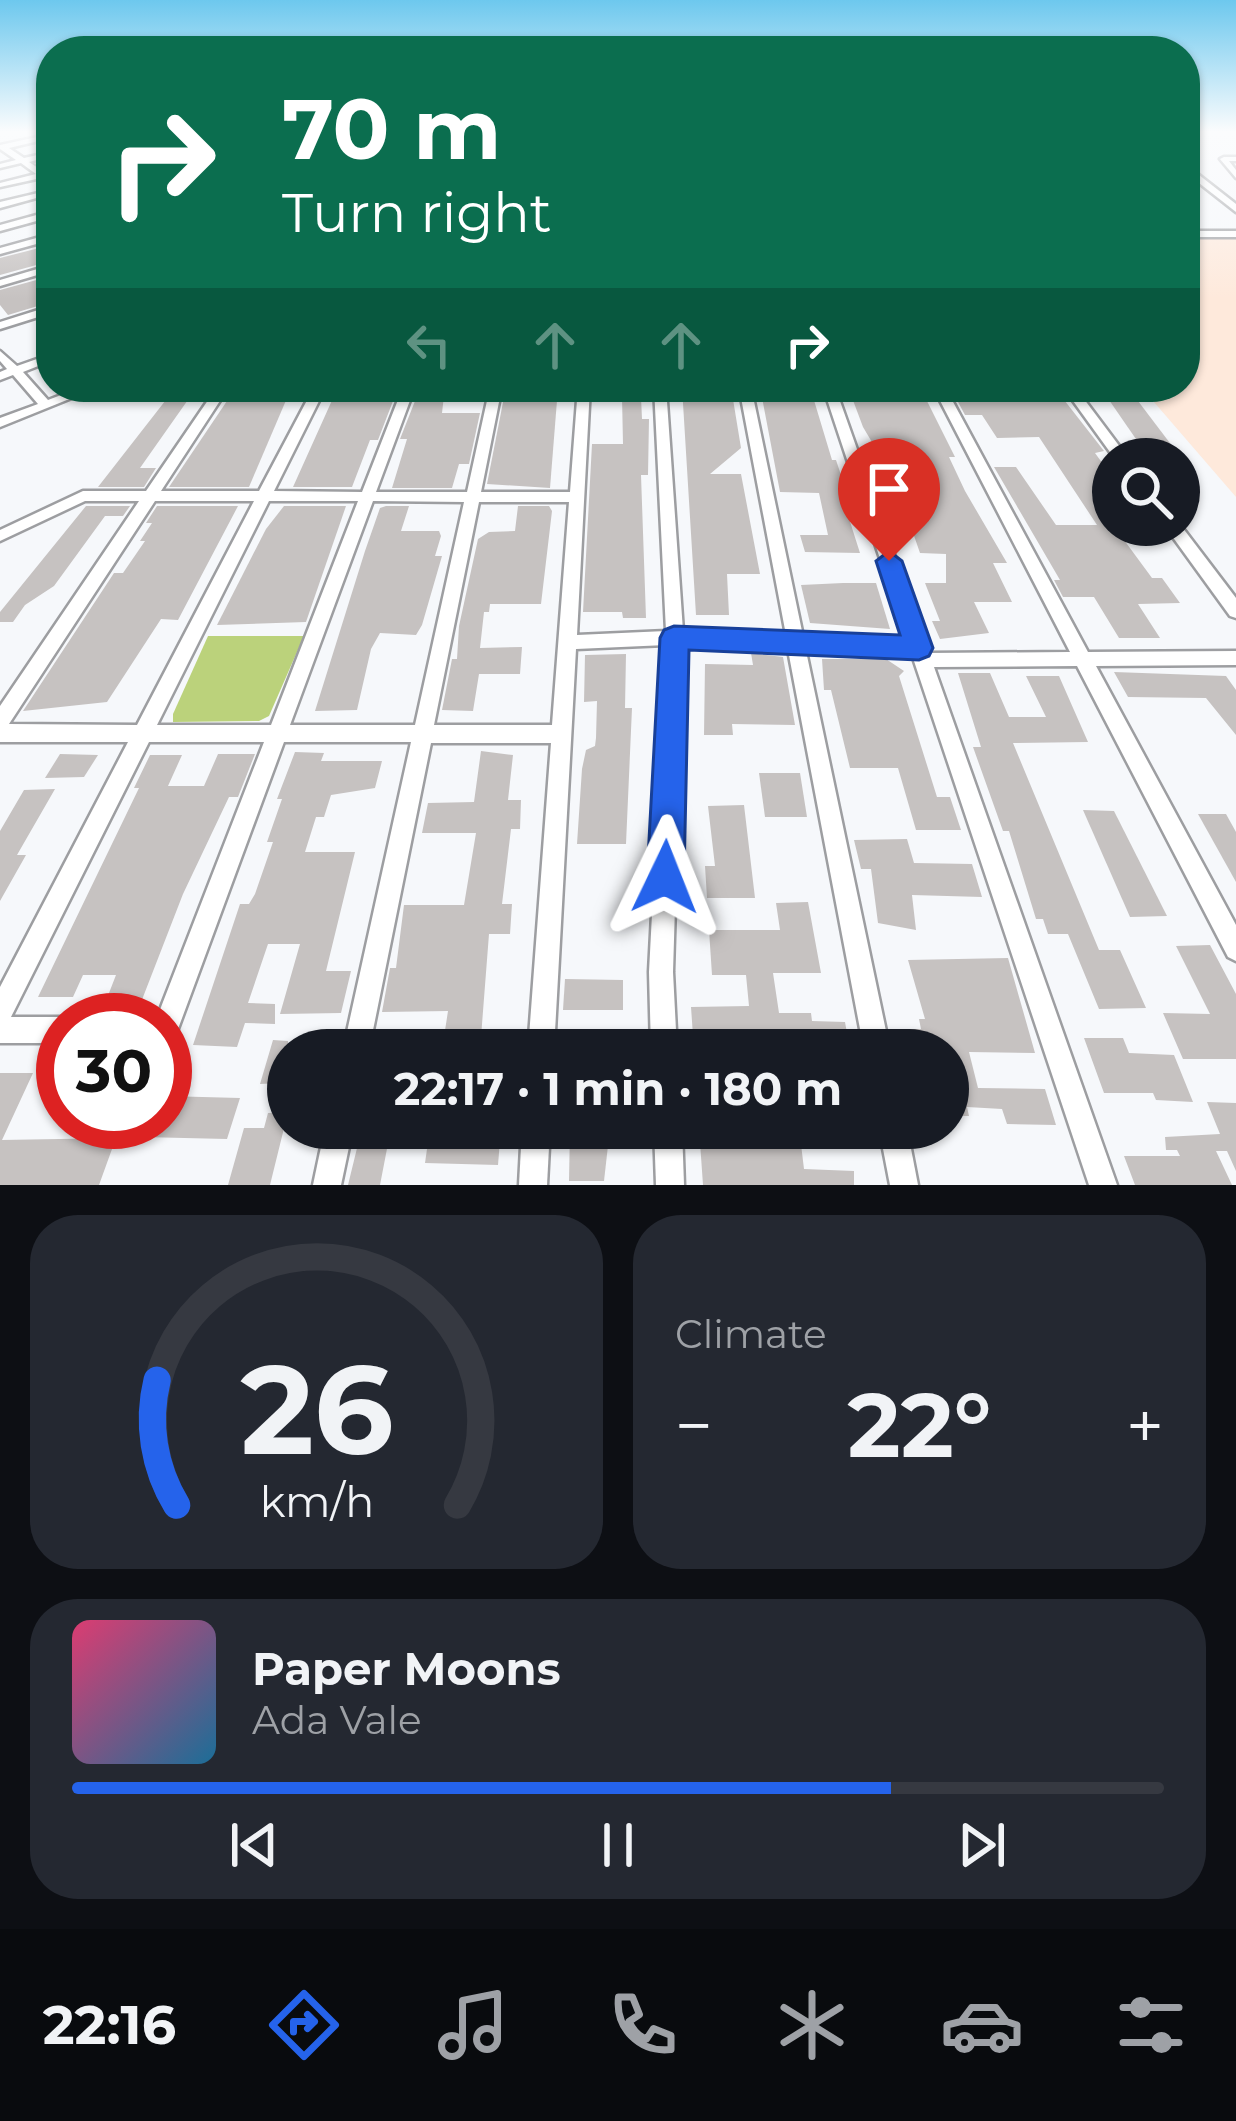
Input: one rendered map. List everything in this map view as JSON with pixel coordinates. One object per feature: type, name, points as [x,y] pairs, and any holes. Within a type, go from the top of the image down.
[{"type":"street","points":[[1211,188],[1236,209]]},
{"type":"street","points":[[0,205],[36,196]]},
{"type":"street","points":[[0,228],[36,218]]},
{"type":"street","points":[[1200,234],[1236,234]]},
{"type":"street","points":[[0,251],[36,241]]},
{"type":"street","points":[[0,283],[36,272]]},
{"type":"street","points":[[0,326],[36,314]]},
{"type":"street","points":[[0,355],[7,373],[36,397]]},
{"type":"street","points":[[7,373],[36,362]]},
{"type":"street","points":[[42,402],[46,405]]},
{"type":"street","points":[[0,423],[54,402]]},
{"type":"street","points":[[0,722],[213,402]]},
{"type":"street","points":[[0,1012],[312,402]]},
{"type":"street","points":[[179,993],[403,402]]},
{"type":"street","points":[[360,1029],[493,402]]},
{"type":"street","points":[[543,1029],[583,402]]},
{"type":"street","points":[[661,402],[674,638],[663,1029]]},
{"type":"street","points":[[748,402],[873,1029]]},
{"type":"street","points":[[834,402],[1103,1185]]},
{"type":"street","points":[[947,402],[1236,949]]},
{"type":"street","points":[[1080,402],[1107,438]]},
{"type":"street","points":[[0,536],[83,496],[577,497]]},
{"type":"street","points":[[1188,546],[1236,611]]},
{"type":"street","points":[[568,642],[674,638],[796,642],[921,654],[1236,658]]},
{"type":"street","points":[[0,733],[562,734]]},
{"type":"street","points":[[0,1030],[36,1030]]},
{"type":"street","points":[[327,1185],[335,1149]]},
{"type":"street","points":[[532,1185],[535,1149]]},
{"type":"street","points":[[669,1149],[670,1185]]},
{"type":"street","points":[[896,1149],[904,1185]]},
{"type":"shaded area","points":[[1200,236],[1236,236],[1236,497],[1200,455],[1200,438],[1185,438],[1154,402],[1200,402]]},
{"type":"green space","points":[[208,636],[304,636],[269,716],[259,721],[173,722]]},
{"type":"building","points":[[36,249],[36,265],[0,275],[0,258]]},
{"type":"building","points":[[36,280],[36,307],[8,315],[0,305],[0,290]]},
{"type":"building","points":[[164,402],[186,402],[140,468],[156,468],[144,487],[98,487]]},
{"type":"building","points":[[226,402],[285,402],[249,487],[169,487]]},
{"type":"building","points":[[331,402],[393,402],[378,440],[370,440],[352,487],[293,487]]},
{"type":"building","points":[[415,402],[443,402],[442,413],[480,413],[469,464],[459,464],[452,488],[392,488],[407,439],[400,439]]},
{"type":"building","points":[[503,402],[557,402],[550,488],[487,484]]},
{"type":"building","points":[[622,402],[641,402],[642,419],[649,419],[648,475],[641,475],[646,618],[623,618],[622,612],[583,612],[592,444],[623,444]]},
{"type":"building","points":[[683,402],[733,402],[741,448],[710,474],[741,474],[760,574],[727,574],[729,615],[696,615]]},
{"type":"building","points":[[763,402],[815,402],[843,481],[839,487],[860,553],[805,552],[800,535],[828,535],[819,493],[780,492]]},
{"type":"building","points":[[854,402],[928,402],[955,457],[949,457],[965,491],[1007,563],[993,563],[1012,602],[974,602],[989,633],[940,639],[932,621],[940,621],[925,583],[946,583],[946,554],[920,553],[895,481]]},
{"type":"building","points":[[958,402],[1066,402],[1094,438],[1092,517],[1039,437],[997,438],[982,415],[965,415]]},
{"type":"building","points":[[1110,402],[1139,402],[1166,438],[1135,438]]},
{"type":"building","points":[[994,467],[1016,467],[1056,525],[1092,525],[1092,546],[1128,546],[1152,578],[1162,578],[1180,603],[1138,604],[1160,638],[1119,638],[1094,597],[1063,597],[1054,580],[1060,580]]},
{"type":"building","points":[[86,506],[130,506],[123,516],[105,516],[54,586],[25,605],[13,622],[0,622],[0,612]]},
{"type":"building","points":[[157,506],[238,506],[178,620],[161,619],[107,702],[23,711],[114,573],[123,573],[145,541],[140,541]]},
{"type":"building","points":[[284,506],[346,506],[306,622],[217,625],[266,529]]},
{"type":"building","points":[[409,506],[401,531],[439,531],[441,536],[435,556],[442,556],[422,625],[416,635],[380,633],[371,649],[357,710],[315,711],[365,551],[380,508]]},
{"type":"building","points":[[518,506],[549,506],[552,511],[541,604],[490,604],[489,612],[484,612],[480,648],[522,647],[520,674],[479,674],[473,711],[442,710],[452,659],[457,659],[459,626],[478,539],[489,532],[515,531]]},
{"type":"building","points":[[876,583],[890,629],[810,623],[801,585]]},
{"type":"building","points":[[751,653],[783,657],[795,725],[732,724],[733,735],[704,735],[705,664],[753,665]]},
{"type":"building","points":[[626,654],[625,708],[632,708],[626,844],[577,844],[582,769],[586,750],[595,746],[596,738],[597,701],[584,702],[585,655]]},
{"type":"building","points":[[822,659],[886,659],[904,671],[899,676],[937,797],[950,797],[961,830],[916,830],[898,768],[850,768],[831,690],[824,690]]},
{"type":"building","points":[[1114,672],[1226,676],[1236,690],[1236,735],[1206,698],[1128,697]]},
{"type":"building","points":[[958,673],[990,673],[1009,717],[1046,717],[1026,676],[1059,676],[1088,742],[1013,743],[1099,950],[1120,950],[1146,1008],[1099,1009],[1068,934],[1048,934],[1043,919],[1036,919],[1009,831],[1003,831],[973,747],[981,747]]},
{"type":"building","points":[[481,751],[513,755],[508,800],[521,800],[520,829],[511,829],[502,904],[512,904],[510,934],[489,934],[482,1029],[445,1029],[448,1011],[382,1012],[390,968],[396,968],[404,905],[464,905],[476,833],[422,833],[428,803],[474,802]]},
{"type":"building","points":[[295,752],[324,753],[321,761],[382,761],[375,788],[331,795],[324,817],[316,817],[305,852],[355,852],[326,971],[351,971],[341,1013],[280,1014],[300,944],[268,944],[248,1003],[275,1004],[275,1024],[245,1023],[237,1047],[193,1045],[240,904],[249,904],[255,894],[273,842],[267,842],[282,799],[277,799]]},
{"type":"building","points":[[60,754],[98,755],[84,777],[45,778]]},
{"type":"building","points":[[218,754],[255,754],[238,797],[229,797],[183,894],[145,993],[109,993],[116,975],[83,975],[75,993],[40,993],[139,788],[134,788],[150,755],[182,755],[168,786],[204,786]]},
{"type":"building","points":[[759,773],[800,773],[807,817],[765,817]]},
{"type":"building","points":[[55,789],[17,855],[26,855],[0,901],[0,831],[24,790]]},
{"type":"building","points":[[744,805],[755,898],[707,898],[705,866],[715,866],[708,806]]},
{"type":"building","points":[[1083,810],[1114,811],[1167,916],[1130,917]]},
{"type":"building","points":[[1198,814],[1226,814],[1236,832],[1236,882]]},
{"type":"building","points":[[907,839],[914,863],[972,864],[982,897],[912,895],[916,930],[878,923],[871,869],[861,869],[854,840]]},
{"type":"building","points":[[808,902],[821,973],[773,973],[779,1013],[811,1013],[812,1021],[845,1022],[846,1029],[693,1029],[691,1007],[749,1006],[746,975],[712,975],[709,930],[780,930],[776,903]]},
{"type":"building","points":[[1210,945],[1236,994],[1236,1059],[1183,1059],[1163,1013],[1210,1014],[1176,946]]},
{"type":"building","points":[[1008,958],[1035,1053],[969,1052],[969,1029],[921,1029],[919,1019],[925,1019],[908,960]]},
{"type":"building","points":[[565,979],[623,980],[623,1010],[563,1010]]},
{"type":"building","points":[[1084,1038],[1123,1038],[1129,1053],[1174,1055],[1193,1102],[1156,1100],[1153,1093],[1104,1093]]},
{"type":"building","points":[[969,1052],[978,1088],[1045,1089],[1056,1125],[1007,1124],[1002,1109],[969,1107]]},
{"type":"building","points":[[0,1073],[33,1073],[2,1140],[36,1139],[36,1149],[112,1149],[99,1185],[0,1185]]},
{"type":"building","points":[[192,1097],[240,1098],[227,1139],[192,1138]]},
{"type":"building","points":[[1207,1102],[1236,1103],[1236,1171],[1227,1151],[1216,1151],[1232,1185],[1135,1185],[1124,1156],[1180,1156],[1177,1150],[1166,1150],[1165,1137],[1220,1134]]},
{"type":"building","points":[[267,1117],[267,1149],[279,1149],[270,1185],[228,1185],[244,1128],[264,1128]]},
{"type":"building","points":[[357,1149],[387,1149],[380,1185],[348,1185]]},
{"type":"building","points":[[427,1149],[499,1149],[498,1165],[425,1163]]},
{"type":"building","points":[[570,1149],[608,1149],[604,1181],[569,1181]]},
{"type":"building","points":[[700,1149],[802,1149],[804,1169],[854,1171],[854,1185],[703,1185]]},
{"type":"route","points":[[665,877],[674,638],[919,648],[889,561]]}]
